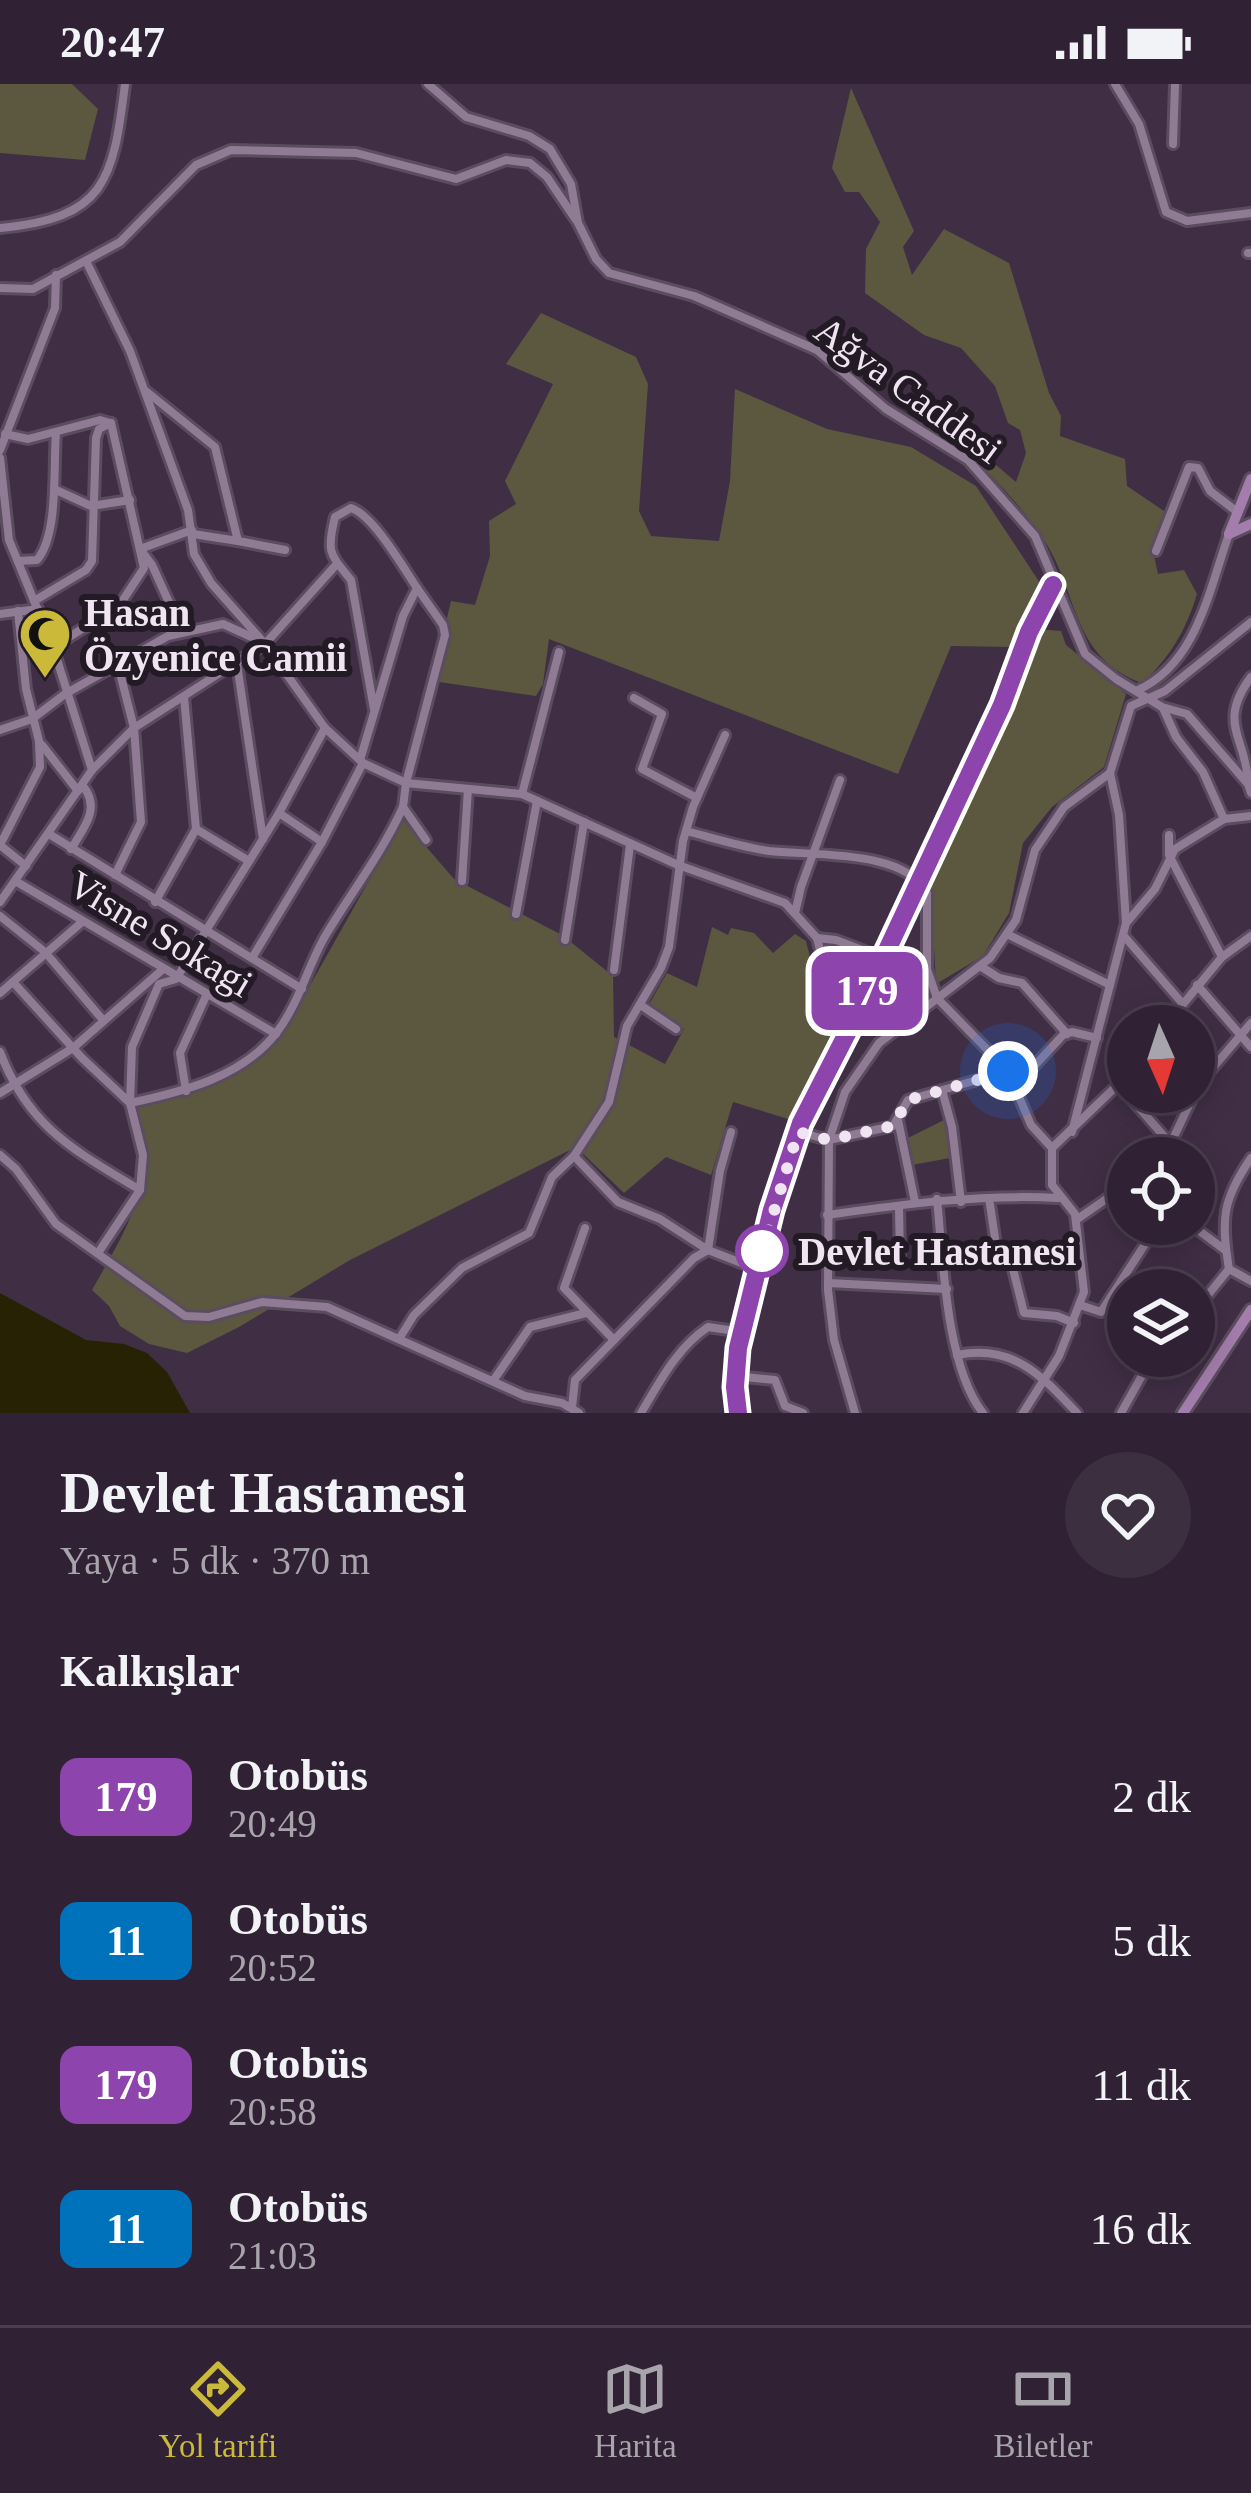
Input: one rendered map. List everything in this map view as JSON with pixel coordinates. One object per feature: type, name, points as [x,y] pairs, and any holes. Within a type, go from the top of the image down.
[{"type":"main road","points":[[1248,484],[1251,507]]},
{"type":"main road","points":[[1229,534],[1248,484]]},
{"type":"main road","points":[[1229,534],[1251,520],[1235,511]]},
{"type":"main road","points":[[1183,1413],[1251,1310]]},
{"type":"street","points":[[0,228],[61,219],[94,196],[114,143],[124,84]]},
{"type":"street","name":"Ağva Caddesi","points":[[428,84],[466,117],[529,136],[550,149],[571,184],[578,224],[596,260],[609,273],[694,296],[817,350],[886,409],[968,460],[1035,536],[1085,654],[1116,680],[1162,707],[1187,714],[1250,786]]},
{"type":"street","points":[[1115,84],[1139,124],[1157,192],[1169,215],[1186,220],[1251,213]]},
{"type":"street","points":[[1173,144],[1174,84]]},
{"type":"street","points":[[0,288],[33,289],[120,242],[196,165],[231,151],[356,153],[456,179],[506,160],[530,164],[547,177],[578,224]]},
{"type":"street","points":[[86,260],[130,351],[193,532],[194,554],[211,583],[266,644],[325,728],[362,762],[406,783],[522,794],[678,865],[785,903],[817,938],[835,986],[859,1010]]},
{"type":"street","points":[[56,275],[55,308],[0,454],[9,540],[53,647],[92,770]]},
{"type":"street","points":[[142,386],[215,446],[238,541]]},
{"type":"street","points":[[5,434],[28,439],[100,420],[111,423]]},
{"type":"street","points":[[53,647],[119,606],[144,568],[111,423]]},
{"type":"street","points":[[0,614],[36,605],[92,561],[95,438],[99,429],[111,423]]},
{"type":"street","points":[[17,561],[38,560],[46,550],[56,433]]},
{"type":"street","points":[[1156,551],[1189,467],[1198,468],[1210,491],[1235,511]]},
{"type":"street","points":[[54,489],[91,506],[130,500]]},
{"type":"street","points":[[0,902],[92,770],[134,728],[266,644],[334,561],[335,517],[359,509],[446,635],[403,807],[384,848],[324,937],[276,1034],[205,1084],[130,1103]]},
{"type":"street","points":[[140,549],[193,532],[285,550]]},
{"type":"street","points":[[1138,690],[1160,680],[1193,638],[1229,534]]},
{"type":"street","points":[[140,549],[183,632]]},
{"type":"street","points":[[334,561],[351,580],[374,709]]},
{"type":"street","points":[[738,1413],[736,1376],[742,1332],[772,1210],[798,1132],[920,880],[1053,585]]},
{"type":"street","points":[[252,958],[322,842],[362,762],[374,709],[417,588]]},
{"type":"street","points":[[18,610],[40,767],[0,845],[26,866]]},
{"type":"street","points":[[1072,1132],[1126,923],[1119,815],[1110,773],[1131,706],[1151,699],[1251,622]]},
{"type":"street","points":[[0,730],[32,719],[65,694],[183,632],[223,624],[266,644]]},
{"type":"street","points":[[522,794],[559,652]]},
{"type":"street","points":[[237,664],[262,839]]},
{"type":"street","points":[[115,875],[141,822],[134,728],[121,677]]},
{"type":"street","points":[[1250,786],[1234,722],[1239,694],[1251,677]]},
{"type":"street","points":[[155,902],[196,829],[184,697]]},
{"type":"street","points":[[634,698],[662,714],[642,769],[697,798]]},
{"type":"street","points":[[1162,707],[1176,737],[1203,772],[1224,819]]},
{"type":"street","points":[[98,1253],[140,1190],[143,1155],[130,1103],[132,1047],[159,984],[176,979],[279,813],[325,728]]},
{"type":"street","points":[[399,1339],[413,1315],[462,1268],[529,1233],[546,1186],[574,1156],[609,1102],[624,1034],[669,946],[686,831],[725,735]]},
{"type":"street","points":[[39,741],[91,796],[92,813],[70,849]]},
{"type":"street","points":[[856,1413],[834,1340],[828,1283],[829,1140],[845,1092],[879,1043],[990,958],[1016,920],[1035,850],[1064,807],[1110,773]]},
{"type":"street","points":[[795,914],[841,780]]},
{"type":"street","points":[[462,881],[468,789]]},
{"type":"street","points":[[516,914],[537,800]]},
{"type":"street","points":[[403,807],[426,840]]},
{"type":"street","points":[[279,813],[322,842]]},
{"type":"street","points":[[1126,923],[1155,889],[1169,855],[1224,819],[1251,816]]},
{"type":"street","points":[[565,940],[584,822]]},
{"type":"street","points":[[196,829],[249,861]]},
{"type":"street","points":[[686,831],[766,850],[888,864],[920,880],[927,893],[927,969],[937,998],[1008,1071],[1030,1125],[1052,1148],[1052,1185],[1076,1220],[1084,1292],[1045,1382],[1022,1413]]},
{"type":"street","points":[[50,834],[302,989]]},
{"type":"street","points":[[1168,835],[1169,855],[1222,957]]},
{"type":"street","points":[[614,970],[630,845]]},
{"type":"street","name":"Visne Sokagi","points":[[17,882],[276,1034]]},
{"type":"street","points":[[0,916],[45,952],[104,1020]]},
{"type":"street","points":[[0,993],[82,922]]},
{"type":"street","points":[[1007,934],[1110,985]]},
{"type":"street","points":[[1123,934],[1182,1003],[1222,957],[1250,938]]},
{"type":"street","points":[[817,938],[883,958]]},
{"type":"street","points":[[980,966],[999,978],[1022,983],[1067,1034],[1097,1038]]},
{"type":"street","points":[[0,1093],[73,1048],[162,970]]},
{"type":"street","points":[[13,982],[130,1103]]},
{"type":"street","points":[[1197,985],[1251,1047]]},
{"type":"street","points":[[186,1091],[179,1056],[206,995]]},
{"type":"street","points":[[641,1006],[676,1029]]},
{"type":"street","points":[[1174,1137],[1199,1084],[1251,1023]]},
{"type":"street","points":[[1013,1089],[1067,1034]]},
{"type":"street","points":[[0,1052],[19,1096],[57,1137],[140,1190]]},
{"type":"street","points":[[798,1132],[829,1140],[893,1126],[908,1100],[1008,1071]]},
{"type":"street","points":[[941,1090],[952,1127],[962,1202]]},
{"type":"street","points":[[1052,1148],[1107,1098]]},
{"type":"street","points":[[1143,1113],[1163,1137]]},
{"type":"street","points":[[898,1118],[915,1202]]},
{"type":"street","points":[[708,1250],[731,1132]]},
{"type":"street","points":[[0,1155],[16,1169],[56,1224],[185,1316],[209,1317],[262,1302],[327,1307],[526,1396],[576,1410],[574,1379],[694,1258],[708,1250]]},
{"type":"street","points":[[574,1156],[618,1202],[660,1219],[708,1250],[758,1269]]},
{"type":"street","points":[[1215,1286],[1229,1269],[1229,1190],[1251,1158]]},
{"type":"street","points":[[988,1198],[998,1258],[1010,1257],[1024,1313],[1074,1323]]},
{"type":"street","points":[[827,1215],[937,1199],[1060,1198]]},
{"type":"street","points":[[937,1199],[963,1384],[983,1413]]},
{"type":"street","points":[[1076,1220],[1107,1199]]},
{"type":"street","points":[[899,1207],[900,1259]]},
{"type":"street","points":[[585,1228],[564,1288],[614,1340]]},
{"type":"street","points":[[1080,1305],[1101,1312],[1144,1245]]},
{"type":"street","points":[[1214,1245],[1226,1251]]},
{"type":"street","points":[[1229,1269],[1251,1281]]},
{"type":"street","points":[[828,1283],[947,1289]]},
{"type":"street","points":[[493,1381],[530,1327],[588,1312]]},
{"type":"street","points":[[641,1413],[690,1339],[708,1327],[742,1332]]},
{"type":"street","points":[[957,1355],[995,1351],[1038,1372],[1077,1413]]},
{"type":"street","points":[[736,1376],[775,1380],[785,1406],[803,1413]]},
{"type":"street","points":[[1121,1413],[1141,1377]]},
{"type":"shaded area","points":[[0,84],[72,84],[98,109],[85,160],[0,153]]},
{"type":"shaded area","points":[[851,88],[914,231],[903,247],[912,275],[944,229],[1009,263],[1049,393],[1061,416],[1060,436],[1125,459],[1127,486],[1167,513],[1152,546],[1158,574],[1184,570],[1197,594],[1176,643],[1142,683],[1119,672],[1089,641],[1044,540],[962,446],[979,432],[996,465],[1016,482],[1026,453],[1020,430],[1008,423],[995,386],[961,348],[924,335],[865,293],[866,249],[880,222],[859,192],[845,192],[832,168]]},
{"type":"shaded area","points":[[541,313],[636,357],[648,384],[639,511],[651,536],[719,541],[730,481],[735,389],[827,429],[911,447],[976,486],[1044,589],[1013,647],[951,646],[898,774],[549,639],[543,684],[536,696],[432,681],[451,601],[475,605],[490,556],[489,521],[516,504],[505,481],[553,384],[506,364]]},
{"type":"shaded area","points":[[1036,629],[1061,631],[1066,645],[1126,694],[1104,767],[1052,807],[1023,843],[1009,913],[983,956],[936,984],[931,890],[923,877]]},
{"type":"shaded area","points":[[403,820],[454,879],[562,935],[613,976],[614,1037],[665,1064],[684,1029],[648,1006],[667,973],[697,987],[712,927],[728,935],[731,928],[754,933],[773,953],[795,934],[806,941],[813,970],[844,1017],[801,1123],[733,1102],[711,1175],[666,1157],[624,1193],[576,1147],[350,1260],[187,1353],[149,1344],[120,1326],[92,1290],[127,1226],[143,1173],[131,1108],[217,1083],[290,1021]]},
{"type":"shaded area","points":[[946,1119],[950,1158],[912,1165],[906,1139]]},
{"type":"shaded area","points":[[0,1293],[86,1340],[124,1344],[147,1353],[167,1372],[190,1413],[0,1413]]},
{"type":"bus line","name":"179","points":[[738,1413],[738,1348],[772,1210],[801,1123],[1002,705],[1029,632],[1053,585]]},
{"type":"place","name":"Hasan Özyenice Camii","points":[[45,680]]},
{"type":"place","name":"Devlet Hastanesi","points":[[762,1251]]},
{"type":"route","points":[[762,1251],[798,1132],[829,1140],[893,1126],[908,1100],[1008,1071]]}]
